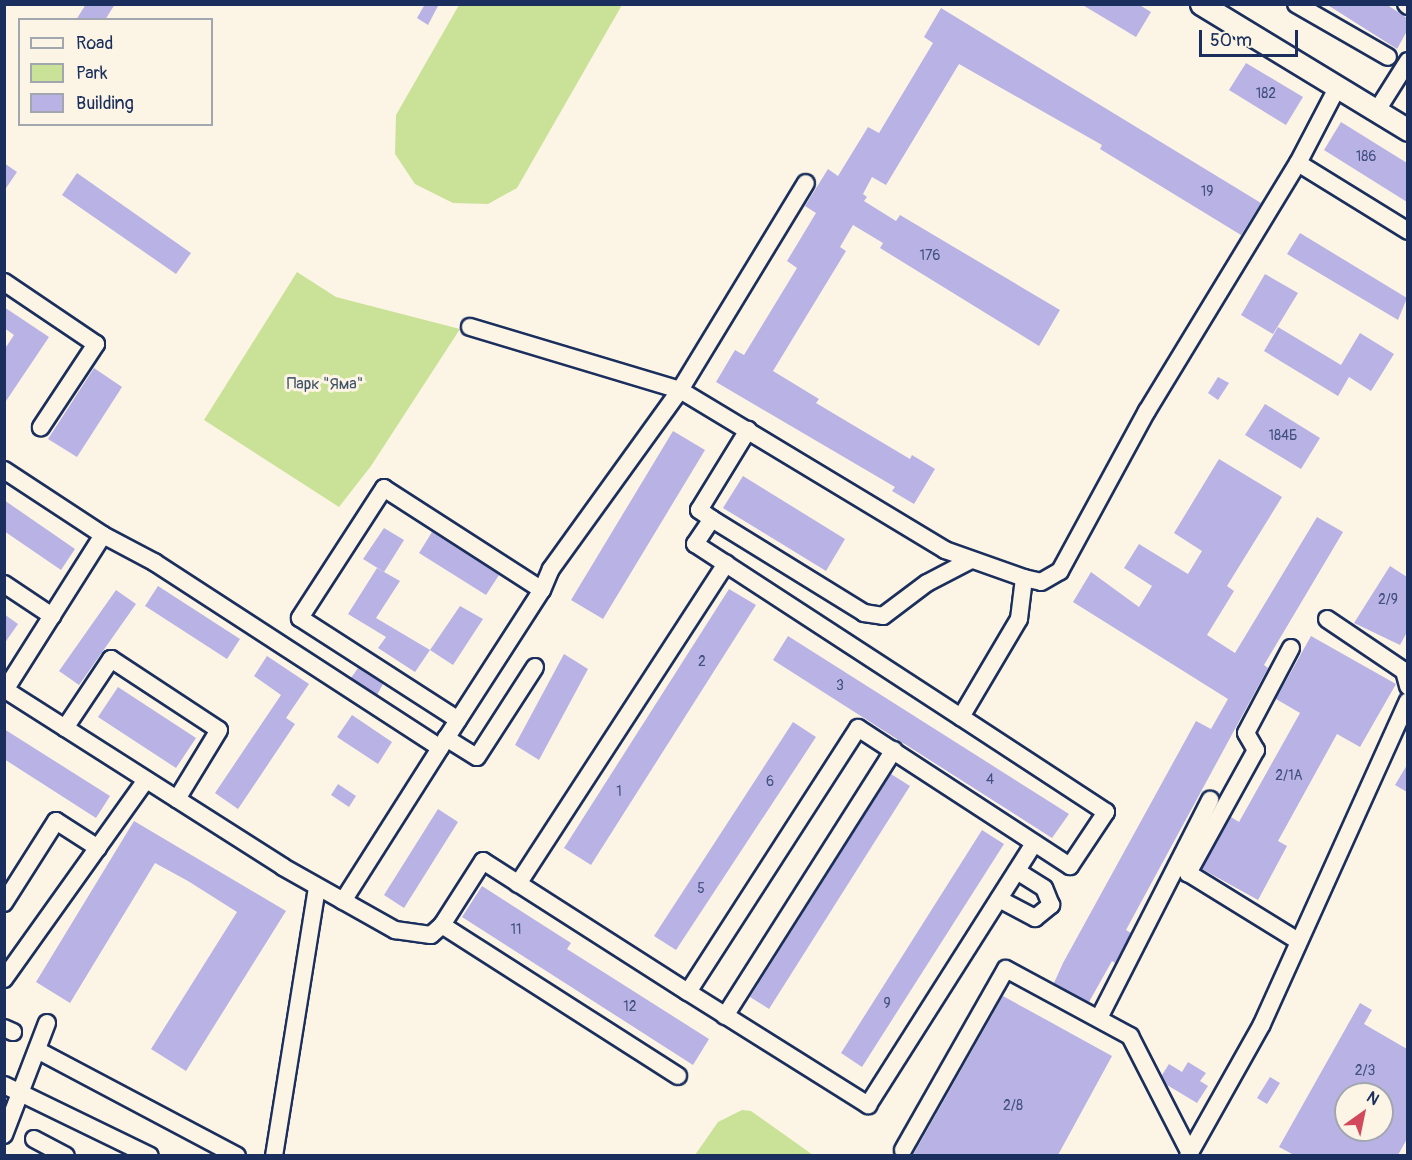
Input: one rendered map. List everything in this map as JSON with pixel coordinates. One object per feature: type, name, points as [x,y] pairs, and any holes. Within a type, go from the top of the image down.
[{"type":"main road","points":[[1201,4],[1407,130]]},
{"type":"street","points":[[1296,4],[1388,57]]},
{"type":"street","points":[[1376,112],[1407,61]]},
{"type":"street","points":[[470,327],[680,390],[945,550],[1041,582],[1060,571],[1142,421],[1298,163],[1337,88]]},
{"type":"street","points":[[1298,163],[1407,231]]},
{"type":"street","points":[[343,901],[542,590],[551,569],[680,390],[806,183]]},
{"type":"street","points":[[4,282],[96,344],[41,427]]},
{"type":"street","points":[[748,430],[699,510],[864,613],[883,616],[927,583],[971,560]]},
{"type":"street","points":[[4,470],[103,535],[154,562],[443,743],[477,758],[535,667]]},
{"type":"street","points":[[458,720],[300,618],[384,488],[542,590]]},
{"type":"street","points":[[688,992],[858,728],[1070,866],[1106,812],[695,544],[712,519]]},
{"type":"street","points":[[103,535],[5,689],[317,888],[416,936],[430,935],[442,925],[483,861],[868,1105],[1034,843]]},
{"type":"street","points":[[518,884],[726,564]]},
{"type":"street","points":[[961,717],[1019,619],[1024,578]]},
{"type":"street","points":[[4,584],[52,616]]},
{"type":"street","points":[[1327,619],[1404,670],[1407,686]]},
{"type":"street","points":[[1291,648],[1246,734],[1256,750],[1188,873],[1298,941]]},
{"type":"street","points":[[65,728],[111,658],[219,730],[177,800]]},
{"type":"street","points":[[1189,1154],[1262,1024],[1407,701]]},
{"type":"street","points":[[725,1016],[894,750]]},
{"type":"street","points":[[4,979],[146,780]]},
{"type":"street","points":[[1099,1018],[1210,800]]},
{"type":"street","points":[[4,903],[56,821],[98,848]]},
{"type":"street","points":[[999,899],[1035,918],[1051,905],[1044,888],[1017,870]]},
{"type":"street","points":[[274,1155],[317,888]]},
{"type":"street","points":[[442,925],[678,1076]]},
{"type":"street","points":[[903,1150],[1006,969],[1130,1036],[1189,1154]]},
{"type":"street","points":[[4,1135],[39,1051],[47,1023]]},
{"type":"street","points":[[39,1051],[237,1155]]},
{"type":"street","points":[[4,1085],[21,1090],[150,1155]]},
{"type":"street","points":[[34,1139],[66,1155]]},
{"type":"green space","points":[[459,5],[622,5],[517,188],[488,204],[453,203],[415,184],[395,154],[396,115]]},
{"type":"green space","name":"Парк \"Яма\"","points":[[297,272],[336,297],[460,329],[371,466],[339,507],[204,420]]},
{"type":"green space","points":[[742,1110],[751,1111],[813,1155],[695,1155],[718,1122]]},
{"type":"building","points":[[86,4],[115,4],[106,18],[77,18]]},
{"type":"building","points":[[425,4],[439,4],[428,25],[417,18]]},
{"type":"building","points":[[1081,4],[1138,4],[1151,12],[1136,37]]},
{"type":"building","points":[[1326,4],[1386,4],[1407,18],[1407,31],[1397,49]]},
{"type":"building","points":[[941,8],[1261,203],[1241,235],[1100,149],[1102,145],[959,64],[886,185],[872,177],[863,194],[867,197],[864,201],[896,221],[900,215],[1060,310],[1039,346],[880,248],[883,243],[853,225],[840,247],[846,251],[773,371],[819,399],[816,403],[910,459],[912,455],[935,469],[914,504],[892,491],[895,487],[716,382],[735,350],[744,355],[797,268],[787,261],[816,213],[805,206],[828,169],[838,176],[868,127],[879,133],[933,43],[924,37]]},
{"type":"building","points":[[1246,63],[1303,97],[1286,125],[1229,90]]},
{"type":"building","points":[[1341,122],[1407,163],[1407,202],[1324,150]]},
{"type":"building","points":[[4,163],[17,172],[4,191]]},
{"type":"building","points":[[77,173],[191,253],[176,274],[62,195]]},
{"type":"building","points":[[1300,233],[1407,298],[1398,320],[1287,254]]},
{"type":"building","points":[[1265,274],[1298,293],[1273,334],[1241,315]]},
{"type":"building","points":[[4,307],[49,337],[4,404],[4,350],[14,335],[4,328]]},
{"type":"building","points":[[1278,327],[1341,365],[1360,333],[1394,354],[1371,391],[1349,377],[1338,396],[1264,351]]},
{"type":"building","points":[[94,368],[122,387],[77,457],[48,439]]},
{"type":"building","points":[[1218,377],[1229,383],[1218,400],[1208,393]]},
{"type":"building","points":[[1265,404],[1320,438],[1301,469],[1245,435]]},
{"type":"building","points":[[673,431],[705,450],[603,619],[571,600]]},
{"type":"building","points":[[1219,459],[1282,497],[1227,586],[1234,591],[1207,635],[1235,653],[1317,517],[1343,532],[1264,665],[1268,668],[1126,930],[1131,933],[1115,963],[1112,961],[1089,1002],[1054,983],[1063,963],[1196,721],[1211,729],[1228,699],[1073,602],[1091,572],[1139,607],[1152,586],[1124,568],[1139,544],[1188,574],[1202,551],[1174,533]]},
{"type":"building","points":[[743,476],[845,539],[826,571],[723,508]]},
{"type":"building","points":[[4,500],[75,549],[61,570],[4,531]]},
{"type":"building","points":[[384,528],[404,540],[384,572],[363,559]]},
{"type":"building","points":[[432,532],[499,575],[486,595],[419,553]]},
{"type":"building","points":[[1390,566],[1407,577],[1407,632],[1400,645],[1354,623]]},
{"type":"building","points":[[377,568],[400,581],[376,618],[430,650],[415,672],[378,648],[386,637],[348,614]]},
{"type":"building","points":[[158,586],[240,639],[227,659],[145,606]]},
{"type":"building","points":[[729,589],[756,605],[591,865],[564,848]]},
{"type":"building","points":[[116,590],[136,604],[79,685],[59,671]]},
{"type":"building","points":[[460,606],[483,619],[453,665],[430,650]]},
{"type":"building","points":[[4,614],[18,624],[4,644]]},
{"type":"building","points":[[788,636],[1069,814],[1052,838],[773,660]]},
{"type":"building","points":[[1311,636],[1396,684],[1360,747],[1337,734],[1278,841],[1287,846],[1258,900],[1202,869],[1231,817],[1239,822],[1300,713],[1276,699]]},
{"type":"building","points":[[564,654],[588,669],[539,760],[515,745]]},
{"type":"building","points":[[267,656],[309,684],[286,718],[295,724],[238,809],[215,793],[281,695],[254,676]]},
{"type":"building","points":[[358,668],[383,684],[377,695],[351,678]]},
{"type":"building","points":[[118,687],[196,738],[176,768],[98,717]]},
{"type":"building","points":[[352,715],[392,742],[378,764],[337,737]]},
{"type":"building","points":[[793,722],[816,737],[676,950],[654,936]]},
{"type":"building","points":[[4,729],[110,796],[96,818],[4,759]]},
{"type":"building","points":[[1407,765],[1407,792],[1395,785]]},
{"type":"building","points":[[891,774],[910,786],[769,1009],[750,997]]},
{"type":"building","points":[[338,784],[356,796],[349,807],[331,795]]},
{"type":"building","points":[[438,809],[458,822],[404,908],[384,895]]},
{"type":"building","points":[[134,821],[286,911],[186,1071],[151,1049],[237,912],[188,881],[155,863],[70,1003],[36,982]]},
{"type":"building","points":[[982,830],[1004,844],[862,1067],[841,1053]]},
{"type":"building","points":[[482,886],[571,943],[567,949],[709,1039],[693,1065],[462,917]]},
{"type":"building","points":[[1003,996],[1112,1056],[1058,1155],[913,1155]]},
{"type":"building","points":[[1360,1003],[1372,1010],[1364,1024],[1407,1049],[1407,1139],[1398,1155],[1294,1155],[1279,1147]]},
{"type":"building","points":[[1188,1062],[1206,1073],[1200,1081],[1208,1086],[1197,1103],[1167,1085],[1162,1075],[1169,1064],[1182,1072]]},
{"type":"building","points":[[1270,1077],[1280,1083],[1267,1104],[1257,1098]]}]
